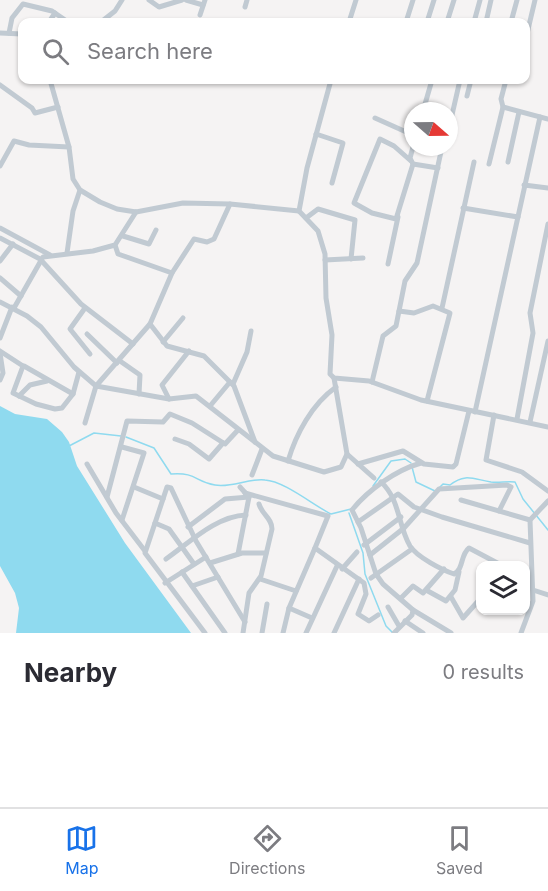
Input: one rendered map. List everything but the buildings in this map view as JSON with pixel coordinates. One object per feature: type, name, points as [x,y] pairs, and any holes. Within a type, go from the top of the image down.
[{"type":"street","points":[[36,7],[40,0]]},
{"type":"street","points":[[106,18],[116,10],[122,0]]},
{"type":"street","points":[[149,0],[159,7],[184,0],[204,3],[200,15]]},
{"type":"street","points":[[245,7],[247,0]]},
{"type":"street","points":[[350,18],[356,0]]},
{"type":"street","points":[[407,18],[413,0]]},
{"type":"street","points":[[429,18],[434,0]]},
{"type":"street","points":[[448,18],[454,0]]},
{"type":"street","points":[[475,18],[480,0]]},
{"type":"street","points":[[487,18],[491,0]]},
{"type":"street","points":[[512,18],[517,0]]},
{"type":"street","points":[[530,19],[535,0]]},
{"type":"street","points":[[9,33],[12,18],[20,6],[36,7],[55,13],[62,18]]},
{"type":"street","points":[[52,18],[55,13]]},
{"type":"street","points":[[0,33],[18,34]]},
{"type":"street","points":[[0,302],[41,327],[79,372],[96,386],[170,399],[196,396],[262,448],[288,461],[330,472],[341,467],[347,454],[336,387],[329,370],[332,335],[325,286],[325,260],[320,235],[299,211],[230,204],[183,203],[136,212],[117,209],[80,190],[73,179],[69,147],[51,84]]},
{"type":"street","points":[[299,211],[330,84]]},
{"type":"street","points":[[426,102],[431,84]]},
{"type":"street","points":[[455,102],[459,84]]},
{"type":"street","points":[[467,96],[470,84]]},
{"type":"street","points":[[489,164],[503,107],[501,99],[505,84]]},
{"type":"street","points":[[0,86],[32,108],[35,113],[58,107]]},
{"type":"street","points":[[503,107],[548,119]]},
{"type":"street","points":[[508,162],[519,112]]},
{"type":"street","points":[[378,615],[369,621],[358,614],[366,594],[370,555],[358,522],[353,515],[353,508],[382,483],[411,465],[421,463],[455,466],[472,411],[540,117]]},
{"type":"street","points":[[375,118],[404,131]]},
{"type":"street","points":[[316,134],[343,143],[332,183]]},
{"type":"street","points":[[398,217],[376,214],[354,203],[380,139],[394,146],[412,162],[438,168]]},
{"type":"street","points":[[0,166],[14,141],[29,145],[69,147]]},
{"type":"street","points":[[388,264],[412,156]]},
{"type":"street","points":[[372,382],[383,336],[394,329],[405,281],[417,263],[440,156]]},
{"type":"street","points":[[442,308],[474,162]]},
{"type":"street","points":[[524,185],[548,188]]},
{"type":"street","points":[[67,253],[71,221],[80,190]]},
{"type":"street","points":[[85,423],[96,386],[150,324],[172,273],[192,240],[207,242],[214,239],[230,204]]},
{"type":"street","points":[[463,208],[518,217]]},
{"type":"street","points":[[306,218],[318,209],[355,220],[351,259]]},
{"type":"street","points":[[0,338],[13,308],[40,259],[50,255],[93,251],[115,245],[123,236],[136,212]]},
{"type":"street","points":[[517,419],[533,333],[530,313],[548,224]]},
{"type":"street","points":[[0,228],[50,255]]},
{"type":"street","points":[[123,236],[150,244],[156,230]]},
{"type":"street","points":[[0,238],[40,259],[85,308],[133,344]]},
{"type":"street","points":[[0,261],[13,244]]},
{"type":"street","points":[[115,245],[118,254],[172,273]]},
{"type":"street","points":[[325,260],[363,258]]},
{"type":"street","points":[[0,279],[21,296]]},
{"type":"street","points":[[399,311],[414,313],[433,306],[448,311],[450,316],[427,401]]},
{"type":"street","points":[[85,308],[70,329],[90,354]]},
{"type":"street","points":[[163,342],[183,318]]},
{"type":"street","points":[[150,324],[169,347],[207,358],[231,383],[239,394],[256,443]]},
{"type":"street","points":[[210,406],[231,383],[247,352],[251,331]]},
{"type":"street","points":[[87,334],[119,362],[140,375],[139,394]]},
{"type":"street","points":[[530,422],[548,341]]},
{"type":"street","points":[[170,399],[162,385],[189,351]]},
{"type":"street","points":[[0,352],[73,394]]},
{"type":"street","points":[[0,352],[3,372],[0,380]]},
{"type":"street","points":[[24,366],[12,392],[58,410],[73,394],[79,372]]},
{"type":"street","points":[[334,378],[372,382],[427,401],[517,419],[548,428]]},
{"type":"street","points":[[19,396],[30,385],[47,381]]},
{"type":"street","points":[[288,461],[293,446],[316,405],[336,387]]},
{"type":"street","points":[[107,497],[127,421],[162,423],[170,414],[192,423],[223,443]]},
{"type":"street","points":[[494,415],[486,460],[522,472],[548,491]]},
{"type":"street","points":[[175,439],[189,444],[209,459],[223,443],[228,443],[238,430]]},
{"type":"street","points":[[122,447],[144,453],[122,520]]},
{"type":"street","points":[[252,475],[262,448]]},
{"type":"street","points":[[358,464],[403,451],[421,463]]},
{"type":"street","points":[[347,454],[374,478]]},
{"type":"street","points":[[87,464],[165,583],[205,633]]},
{"type":"street","points":[[382,483],[401,517],[412,549],[454,574],[459,569]]},
{"type":"street","points":[[370,555],[404,528],[439,489],[509,486],[511,492],[499,511]]},
{"type":"street","points":[[134,487],[163,499]]},
{"type":"street","points":[[145,551],[167,487],[171,488],[188,527],[245,622]]},
{"type":"street","points":[[238,554],[246,515],[247,495],[240,487]]},
{"type":"street","points":[[188,527],[225,499],[247,495],[328,516],[289,608],[283,633]]},
{"type":"street","points":[[358,522],[392,498],[401,495],[410,505],[420,509],[530,543]]},
{"type":"street","points":[[461,500],[531,518]]},
{"type":"street","points":[[522,632],[532,608],[531,518],[548,501]]},
{"type":"street","points":[[243,633],[250,590],[260,579],[272,525],[259,504]]},
{"type":"street","points":[[166,559],[216,524],[235,515],[246,515]]},
{"type":"street","points":[[365,544],[401,517]]},
{"type":"street","points":[[156,523],[170,530],[194,564]]},
{"type":"street","points":[[315,548],[340,567],[400,597],[413,610],[451,633]]},
{"type":"street","points":[[426,590],[429,594],[436,594],[444,602],[451,597],[458,583],[459,569],[464,554],[469,548],[494,561]]},
{"type":"street","points":[[334,633],[367,579],[412,549]]},
{"type":"street","points":[[306,633],[340,567],[357,552]]},
{"type":"street","points":[[210,563],[238,554],[266,553]]},
{"type":"street","points":[[165,583],[206,557]]},
{"type":"street","points":[[413,610],[397,629],[387,608],[413,586],[421,593],[426,590],[444,569]]},
{"type":"street","points":[[182,572],[225,633]]},
{"type":"street","points":[[192,586],[218,577]]},
{"type":"street","points":[[260,579],[296,591]]},
{"type":"street","points":[[533,592],[548,595]]},
{"type":"street","points":[[451,597],[463,618],[476,603]]},
{"type":"street","points":[[262,633],[267,604]]},
{"type":"street","points":[[289,608],[312,618]]},
{"type":"street","points":[[405,621],[423,633]]},
{"type":"water","points":[[0,406],[15,414],[47,419],[62,432],[69,442],[77,466],[125,543],[191,633],[16,633],[19,608],[15,593],[0,566]]},
{"type":"waterway","points":[[69,446],[94,433],[121,436]]},
{"type":"waterway","points":[[126,437],[154,448],[171,474],[186,474],[208,484],[221,486],[252,480],[273,481],[331,514],[351,509]]},
{"type":"waterway","points":[[373,486],[391,461],[405,459],[411,463]]},
{"type":"waterway","points":[[412,467],[416,482],[435,491]]},
{"type":"waterway","points":[[439,488],[443,484],[450,485],[465,478],[515,482],[523,499],[548,530]]},
{"type":"waterway","points":[[349,513],[363,553],[365,574],[386,626],[393,633]]}]
